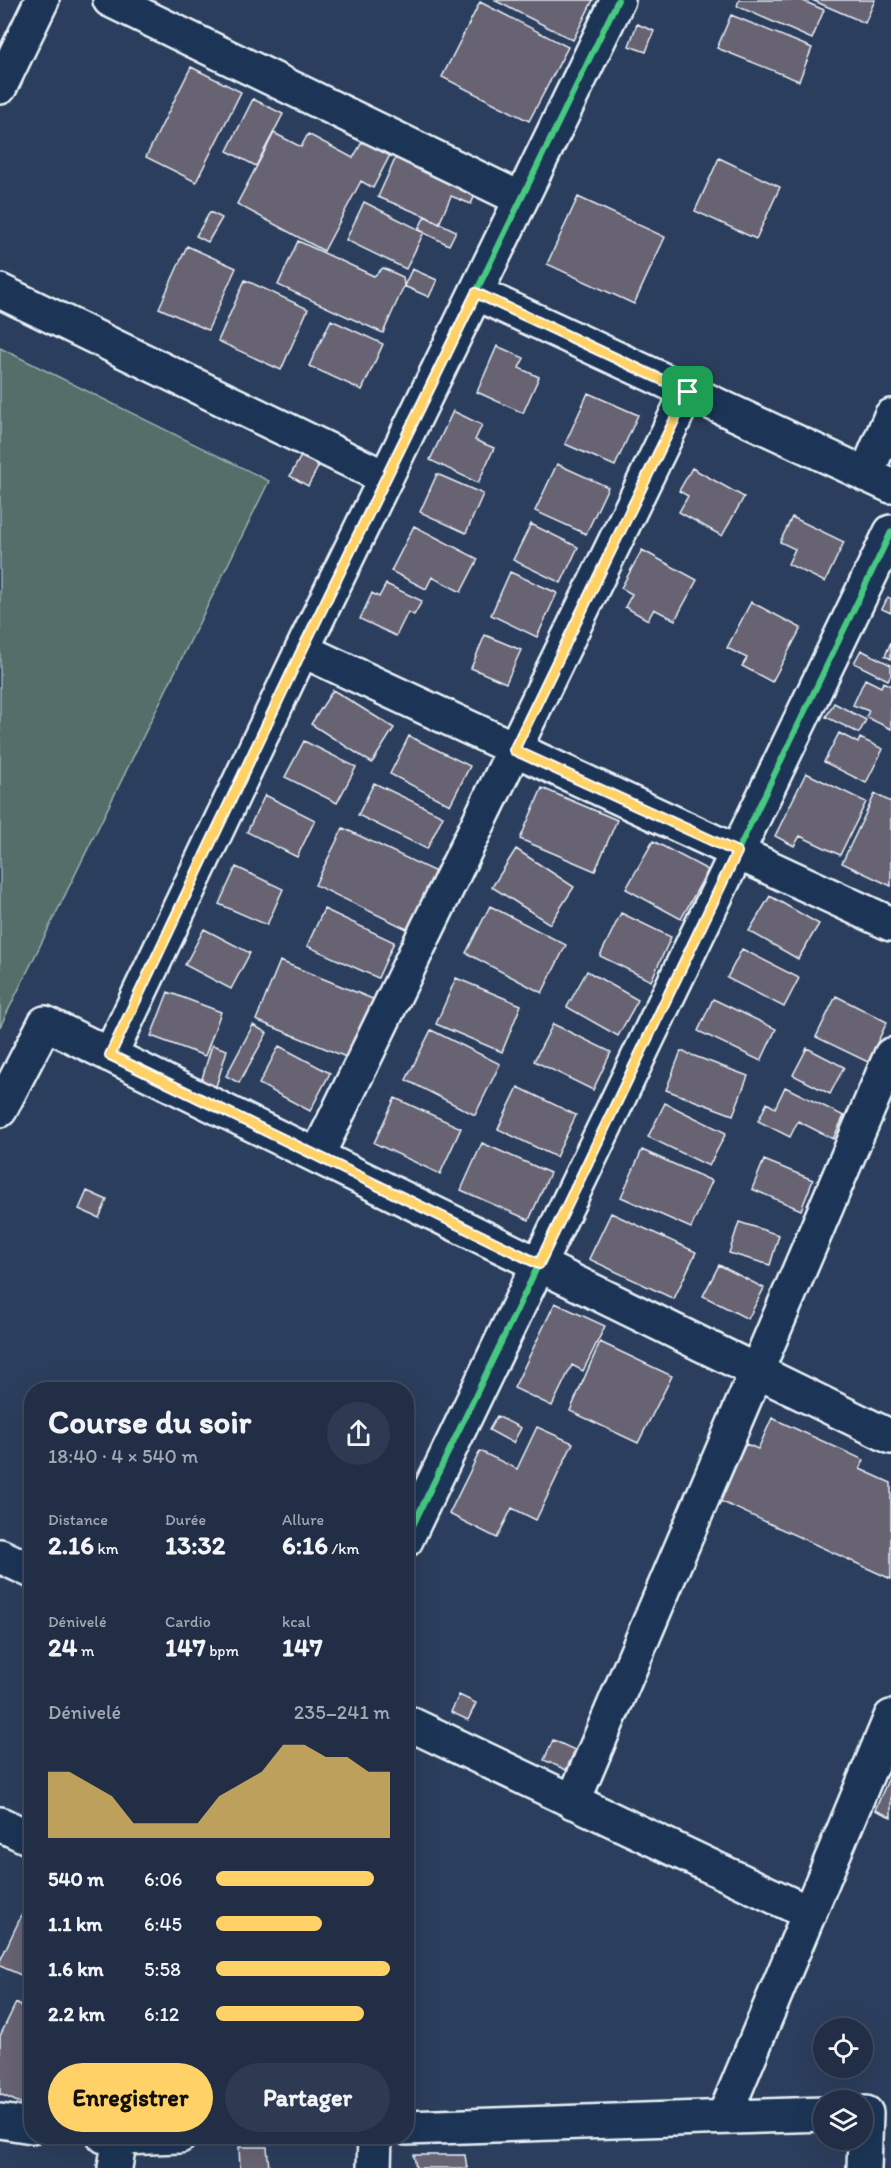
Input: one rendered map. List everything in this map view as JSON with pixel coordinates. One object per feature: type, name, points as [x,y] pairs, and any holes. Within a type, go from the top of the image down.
[{"type":"street","points":[[0,87],[42,0]]},
{"type":"street","points":[[111,0],[521,199]]},
{"type":"street","points":[[110,1055],[302,650],[618,0]]},
{"type":"street","points":[[0,291],[386,478]]},
{"type":"street","points":[[476,293],[879,480],[891,416]]},
{"type":"street","points":[[317,1156],[688,392]]},
{"type":"street","points":[[414,1523],[891,532]]},
{"type":"street","points":[[302,650],[891,924]]},
{"type":"street","points":[[0,1110],[45,1023],[891,1437]]},
{"type":"street","points":[[573,1802],[891,1056]]},
{"type":"street","points":[[0,1556],[24,1567]]},
{"type":"street","points":[[724,2117],[891,1717]]},
{"type":"street","points":[[414,1726],[809,1914]]},
{"type":"street","points":[[0,1824],[24,1835]]},
{"type":"street","points":[[414,2128],[813,2114]]},
{"type":"street","points":[[0,2121],[24,2125]]},
{"type":"street","points":[[374,2168],[375,2144]]},
{"type":"street","points":[[864,2168],[867,2150]]},
{"type":"green space","points":[[0,348],[269,481],[0,1027]]},
{"type":"building","points":[[494,0],[593,0],[573,40]]},
{"type":"building","points":[[739,0],[801,0],[824,10],[812,39],[737,6]]},
{"type":"building","points":[[812,0],[875,0],[865,23]]},
{"type":"building","points":[[480,2],[568,47],[529,121],[442,77]]},
{"type":"building","points":[[731,15],[812,48],[799,81],[717,48]]},
{"type":"building","points":[[637,24],[654,31],[646,52],[629,46]]},
{"type":"building","points":[[191,67],[241,92],[196,182],[146,157]]},
{"type":"building","points":[[253,99],[283,114],[256,166],[227,151]]},
{"type":"building","points":[[274,133],[301,147],[308,134],[353,158],[365,137],[392,151],[373,188],[361,181],[324,251],[237,204]]},
{"type":"building","points":[[397,155],[458,177],[454,185],[475,195],[471,204],[451,196],[439,224],[378,197]]},
{"type":"building","points":[[719,158],[780,187],[756,239],[695,211]]},
{"type":"building","points":[[578,197],[665,237],[634,304],[547,264]]},
{"type":"building","points":[[364,202],[424,232],[406,269],[346,240]]},
{"type":"building","points":[[210,212],[222,218],[208,242],[196,236]]},
{"type":"building","points":[[425,216],[456,231],[449,245],[418,230]]},
{"type":"building","points":[[298,241],[374,276],[383,268],[403,277],[404,286],[383,333],[278,285]]},
{"type":"building","points":[[187,246],[236,268],[208,330],[159,308]]},
{"type":"building","points":[[412,269],[437,280],[429,297],[404,286]]},
{"type":"building","points":[[245,280],[308,309],[281,370],[218,341]]},
{"type":"building","points":[[331,320],[383,344],[362,390],[309,366]]},
{"type":"building","points":[[497,346],[524,358],[519,368],[539,377],[523,413],[477,392]]},
{"type":"building","points":[[588,393],[638,415],[615,466],[565,444]]},
{"type":"building","points":[[453,411],[482,425],[475,440],[494,448],[478,483],[430,460]]},
{"type":"building","points":[[306,447],[324,456],[308,486],[290,476]]},
{"type":"building","points":[[557,464],[608,487],[586,534],[535,511]]},
{"type":"building","points":[[692,468],[744,497],[722,536],[679,512],[688,496],[679,491]]},
{"type":"building","points":[[437,474],[483,494],[466,533],[420,512]]},
{"type":"building","points":[[792,517],[844,542],[825,582],[788,564],[795,549],[780,542]]},
{"type":"building","points":[[531,524],[578,547],[561,583],[513,560]]},
{"type":"building","points":[[414,526],[478,559],[461,592],[432,577],[426,589],[391,571]]},
{"type":"building","points":[[642,550],[697,580],[675,620],[654,609],[648,620],[625,607],[632,594],[621,588]]},
{"type":"building","points":[[510,572],[557,593],[537,637],[491,615]]},
{"type":"building","points":[[386,584],[422,601],[414,615],[408,612],[396,636],[360,619],[372,593],[379,597]]},
{"type":"building","points":[[888,597],[891,599],[891,613],[882,609]]},
{"type":"building","points":[[751,602],[801,628],[772,682],[742,666],[747,658],[727,648]]},
{"type":"building","points":[[485,635],[521,650],[506,683],[471,668]]},
{"type":"building","points":[[891,642],[891,659],[885,656]]},
{"type":"building","points":[[861,650],[891,665],[888,680],[854,663]]},
{"type":"building","points":[[865,679],[881,687],[883,682],[891,686],[891,729],[866,717],[869,711],[853,705]]},
{"type":"building","points":[[333,690],[394,728],[372,763],[311,724]]},
{"type":"building","points":[[834,703],[866,720],[859,733],[826,717]]},
{"type":"building","points":[[839,733],[858,743],[860,738],[883,749],[866,783],[824,762]]},
{"type":"building","points":[[409,736],[470,766],[450,805],[390,774]]},
{"type":"building","points":[[304,741],[356,767],[337,803],[285,777]]},
{"type":"building","points":[[806,773],[866,802],[840,855],[800,836],[794,846],[775,836]]},
{"type":"building","points":[[374,783],[443,816],[427,849],[358,815]]},
{"type":"building","points":[[542,788],[617,820],[595,871],[520,839]]},
{"type":"building","points":[[875,794],[891,802],[891,886],[842,863]]},
{"type":"building","points":[[265,795],[315,820],[297,857],[247,832]]},
{"type":"building","points":[[343,828],[436,872],[409,930],[315,885]]},
{"type":"building","points":[[653,841],[708,870],[681,919],[626,889]]},
{"type":"building","points":[[516,849],[574,887],[550,924],[492,887]]},
{"type":"building","points":[[236,867],[283,889],[267,925],[219,904]]},
{"type":"building","points":[[770,896],[819,924],[798,959],[749,931]]},
{"type":"building","points":[[490,906],[566,945],[542,993],[466,953]]},
{"type":"building","points":[[324,909],[394,942],[378,978],[307,946]]},
{"type":"building","points":[[621,913],[671,937],[651,981],[600,956]]},
{"type":"building","points":[[204,929],[250,953],[231,989],[185,965]]},
{"type":"building","points":[[742,949],[799,978],[784,1007],[727,978]]},
{"type":"building","points":[[280,961],[375,1000],[351,1059],[256,1020]]},
{"type":"building","points":[[587,971],[638,1000],[618,1036],[567,1007]]},
{"type":"building","points":[[456,978],[521,1005],[502,1052],[436,1024]]},
{"type":"building","points":[[168,992],[221,1012],[205,1056],[151,1036]]},
{"type":"building","points":[[836,996],[887,1022],[868,1062],[816,1037]]},
{"type":"building","points":[[713,999],[776,1029],[761,1061],[698,1031]]},
{"type":"building","points":[[553,1024],[611,1052],[593,1090],[534,1061]]},
{"type":"building","points":[[253,1025],[267,1033],[239,1083],[226,1076]]},
{"type":"building","points":[[431,1030],[500,1064],[475,1115],[406,1080]]},
{"type":"building","points":[[212,1045],[227,1050],[214,1093],[199,1089]]},
{"type":"building","points":[[279,1046],[330,1073],[310,1111],[259,1084]]},
{"type":"building","points":[[807,1048],[844,1067],[830,1094],[793,1075]]},
{"type":"building","points":[[681,1051],[748,1076],[733,1115],[666,1090]]},
{"type":"building","points":[[518,1087],[576,1115],[556,1157],[498,1129]]},
{"type":"building","points":[[785,1087],[844,1116],[833,1139],[798,1121],[790,1137],[758,1121],[767,1103],[775,1108]]},
{"type":"building","points":[[395,1098],[461,1128],[440,1174],[374,1143]]},
{"type":"building","points":[[665,1103],[726,1133],[709,1166],[648,1137]]},
{"type":"building","points":[[482,1143],[550,1173],[529,1220],[461,1190]]},
{"type":"building","points":[[642,1150],[712,1181],[691,1228],[621,1197]]},
{"type":"building","points":[[764,1160],[813,1180],[801,1210],[752,1189]]},
{"type":"building","points":[[87,1191],[107,1200],[99,1218],[79,1209]]},
{"type":"building","points":[[611,1213],[696,1252],[674,1299],[589,1259]]},
{"type":"building","points":[[739,1222],[779,1235],[770,1265],[729,1253]]},
{"type":"building","points":[[719,1265],[764,1288],[748,1319],[703,1296]]},
{"type":"building","points":[[555,1303],[605,1326],[583,1371],[572,1365],[552,1406],[514,1388]]},
{"type":"building","points":[[600,1342],[672,1376],[638,1443],[570,1411]]},
{"type":"building","points":[[497,1416],[521,1428],[513,1443],[489,1430]]},
{"type":"building","points":[[772,1418],[864,1460],[860,1469],[891,1483],[891,1579],[720,1501],[746,1444],[758,1449]]},
{"type":"building","points":[[537,1427],[573,1443],[536,1520],[512,1508],[497,1538],[449,1514],[480,1451],[517,1469]]},
{"type":"building","points":[[459,1695],[476,1703],[468,1720],[451,1712]]},
{"type":"building","points":[[553,1740],[575,1750],[566,1770],[544,1760]]},
{"type":"building","points":[[891,1773],[891,1817],[875,1810]]},
{"type":"building","points":[[24,1910],[24,1969],[21,1975],[0,1966],[0,1961]]},
{"type":"building","points":[[16,2003],[24,2007],[24,2100],[22,2104],[0,2094],[0,2036]]},
{"type":"building","points":[[239,2147],[267,2147],[269,2168],[240,2168]]},
{"type":"building","points":[[414,2155],[465,2155],[467,2168],[416,2168]]},
{"type":"cycle path","points":[[110,1055],[302,650],[618,0]]},
{"type":"cycle path","points":[[414,1523],[891,532]]},
{"type":"route","points":[[476,293],[688,392],[514,750],[737,852],[539,1264],[110,1055],[302,650],[476,293]]}]
